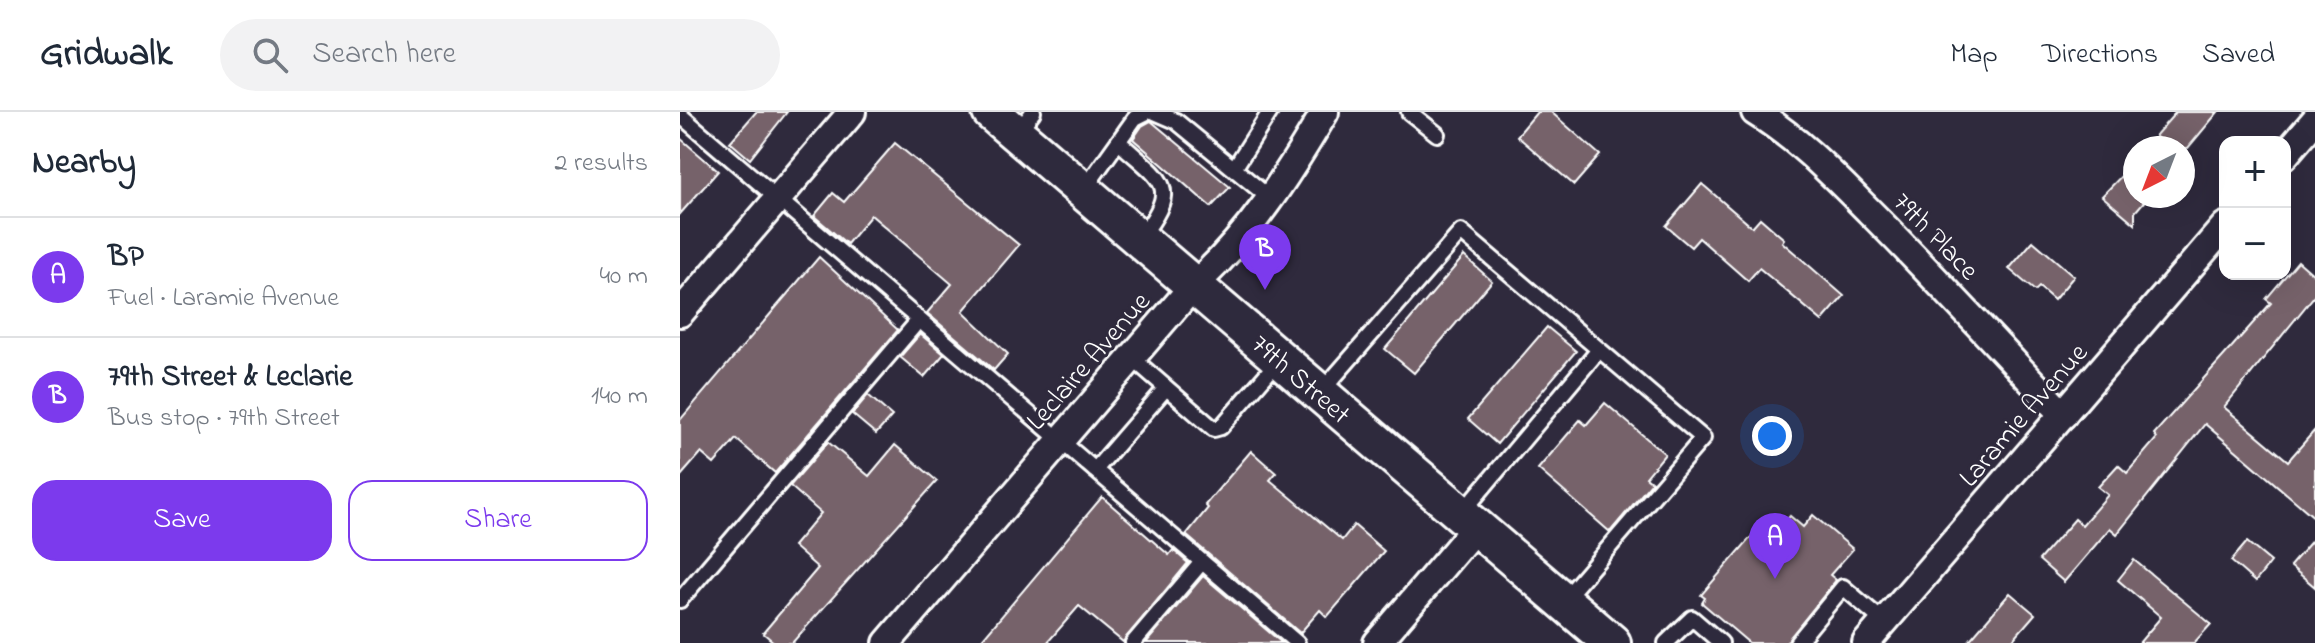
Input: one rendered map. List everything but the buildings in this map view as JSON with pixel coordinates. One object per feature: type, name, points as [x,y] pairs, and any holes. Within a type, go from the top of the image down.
[{"type":"main road","name":"79th Street","points":[[1014,119],[1083,191],[1612,643]]},
{"type":"street","points":[[680,313],[852,112]]},
{"type":"street","name":"79th Place","points":[[1755,112],[1805,148],[1837,179],[1927,269],[2063,415]]},
{"type":"street","name":"Leclaire Avenue","points":[[887,643],[1131,357],[1194,285],[1225,257],[1272,200],[1316,115]]},
{"type":"street","points":[[2291,148],[2315,120]]},
{"type":"street","name":"Laramie Avenue","points":[[1866,643],[2219,233]]},
{"type":"street","points":[[1377,643],[1468,520]]},
{"type":"lane","points":[[1083,191],[1135,118],[1147,112]]},
{"type":"lane","points":[[1155,112],[1176,121],[1272,200]]},
{"type":"lane","points":[[1235,167],[1270,112]]},
{"type":"lane","points":[[1409,112],[1437,134]]},
{"type":"lane","points":[[680,115],[1297,643]]},
{"type":"lane","points":[[1119,142],[1159,178],[1165,192],[1159,213],[1139,239]]},
{"type":"lane","points":[[1320,393],[1461,232],[1703,438],[1563,601]]},
{"type":"lane","points":[[680,600],[919,320]]},
{"type":"lane","points":[[1468,520],[1598,351]]},
{"type":"lane","points":[[1131,357],[1214,429],[1221,427],[1280,359]]},
{"type":"lane","points":[[1095,470],[1166,388]]},
{"type":"lane","points":[[1133,643],[1202,562]]},
{"type":"lane","points":[[1797,643],[1843,587],[1884,622]]},
{"type":"lane","points":[[1666,643],[1692,618],[1721,643]]},
{"type":"place","name":"79th Street & Leclarie","points":[[1265,290]]},
{"type":"place","name":"BP","points":[[1775,579]]}]
